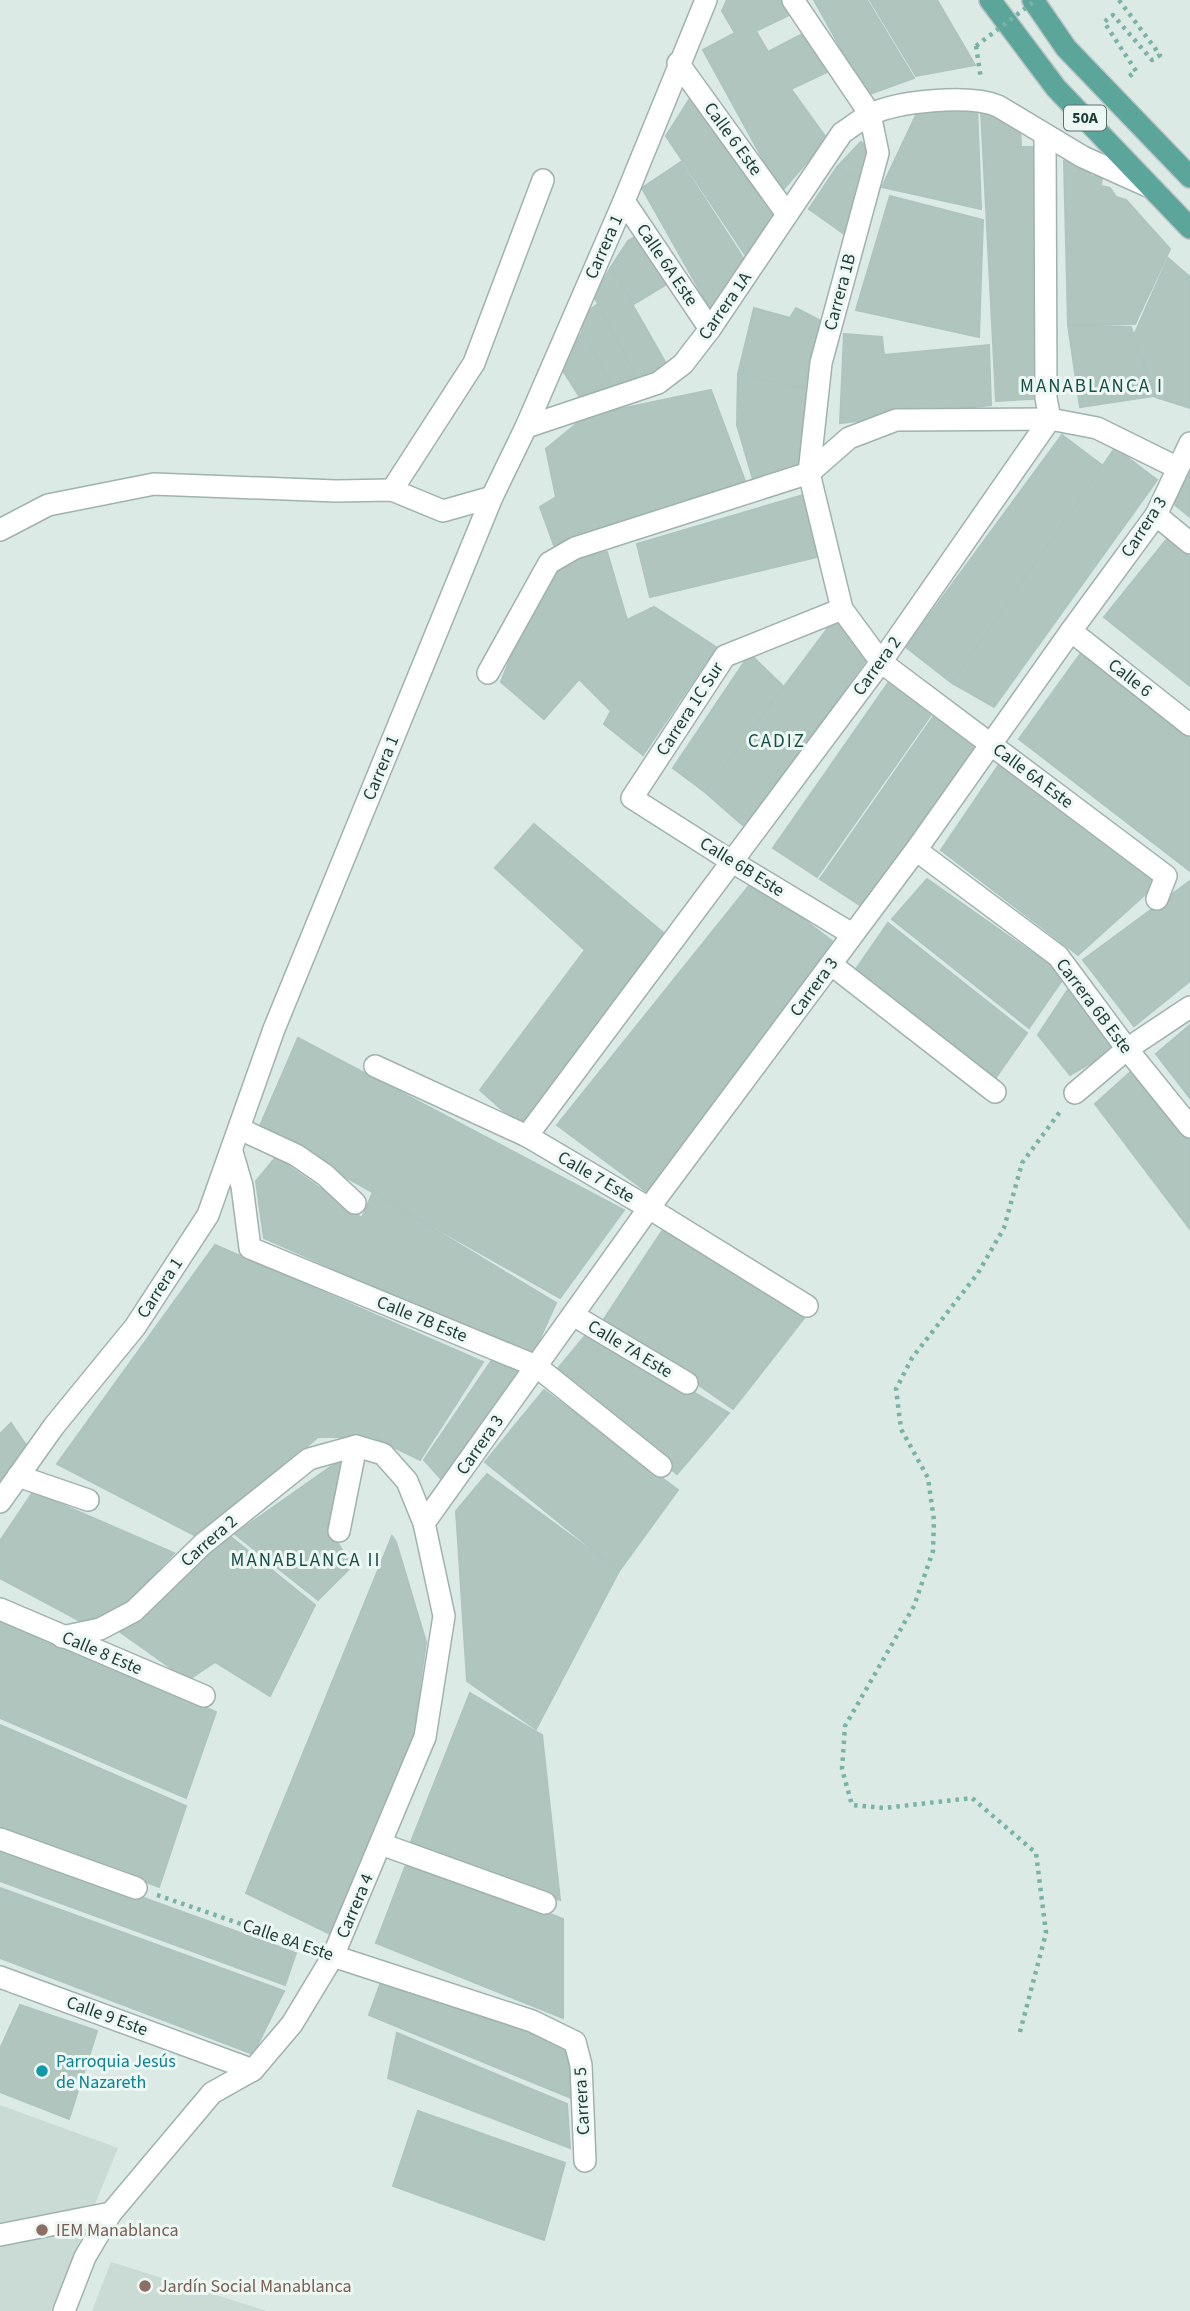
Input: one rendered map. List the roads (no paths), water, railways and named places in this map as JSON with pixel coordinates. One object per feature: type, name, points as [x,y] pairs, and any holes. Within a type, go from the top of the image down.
[{"type":"main road","name":"50A","points":[[990,0],[1056,88],[1190,228]]},
{"type":"main road","name":"50A","points":[[1034,0],[1066,48],[1190,177]]},
{"type":"street","name":"Carrera 1","points":[[0,1502],[54,1426],[135,1326],[208,1215],[274,1029],[492,497],[526,427],[624,201],[678,63],[706,0]]},
{"type":"street","points":[[793,0],[870,114]]},
{"type":"street","name":"Calle 6 Este","points":[[678,63],[787,214]]},
{"type":"street","name":"Carrera 1A","points":[[526,427],[658,383],[683,364],[710,329],[842,133],[870,114],[915,102],[985,101],[1045,135]]},
{"type":"street","name":"Carrera 1B","points":[[870,114],[878,153],[821,363],[809,473],[842,609],[881,662]]},
{"type":"street","points":[[1045,135],[1083,157],[1153,188]]},
{"type":"street","points":[[1045,135],[1046,398],[1050,419]]},
{"type":"street","points":[[392,490],[474,363],[543,180]]},
{"type":"street","name":"Calle 6A Este","points":[[624,201],[710,329]]},
{"type":"street","points":[[488,673],[549,563],[575,548],[809,473],[849,438],[896,420],[1050,419],[1097,428],[1178,468]]},
{"type":"street","name":"Carrera 2","points":[[527,1136],[881,662],[1050,419]]},
{"type":"street","name":"Carrera 3","points":[[424,1523],[649,1208],[832,965],[1156,515],[1190,443]]},
{"type":"street","points":[[0,530],[48,505],[154,484],[336,491],[392,490],[443,511],[492,497]]},
{"type":"street","points":[[1156,515],[1190,543]]},
{"type":"street","name":"Carrera 1C Sur","points":[[632,798],[725,656],[842,609]]},
{"type":"street","name":"Calle 6","points":[[1070,631],[1190,725]]},
{"type":"street","name":"Calle 6A Este","points":[[881,662],[1166,876],[1157,899]]},
{"type":"street","name":"Calle 6B Este","points":[[632,798],[852,934]]},
{"type":"street","name":"Carrera 6B Este","points":[[916,850],[1058,956],[1190,1127]]},
{"type":"street","points":[[832,965],[995,1092]]},
{"type":"street","points":[[1075,1093],[1128,1049],[1190,1007]]},
{"type":"street","name":"Calle 7 Este","points":[[375,1066],[527,1136],[807,1306]]},
{"type":"street","points":[[240,1129],[296,1155],[325,1175],[355,1203]]},
{"type":"street","name":"Calle 7B Este","points":[[232,1152],[242,1186],[250,1248],[536,1366],[660,1466]]},
{"type":"street","name":"Calle 7A Este","points":[[573,1315],[687,1383]]},
{"type":"street","points":[[339,1531],[357,1447]]},
{"type":"street","name":"Carrera 2","points":[[62,1637],[100,1629],[134,1611],[203,1544],[309,1459],[357,1447]]},
{"type":"street","name":"Carrera 4","points":[[64,2311],[85,2257],[111,2213],[212,2093],[253,2070],[292,2024],[333,1956],[425,1737],[444,1616],[424,1523],[407,1481],[383,1454],[357,1447]]},
{"type":"street","points":[[19,1476],[88,1500]]},
{"type":"street","name":"Calle 8 Este","points":[[0,1609],[204,1696]]},
{"type":"street","points":[[0,1839],[136,1888]]},
{"type":"street","points":[[381,1844],[545,1903]]},
{"type":"street","name":"Calle 8A Este","points":[[333,1956],[532,2021],[575,2042]]},
{"type":"street","name":"Calle 9 Este","points":[[0,1977],[253,2070]]},
{"type":"street","name":"Carrera 5","points":[[575,2042],[581,2065],[585,2161]]},
{"type":"street","points":[[0,2235],[111,2213]]},
{"type":"place","name":"Parroquia Jesús de Nazareth","points":[[42,2071]]},
{"type":"place","name":"IEM Manablanca","points":[[42,2230]]},
{"type":"place","name":"Jardín Social Manablanca","points":[[145,2286]]},
{"type":"district","name":"MANABLANCA I","points":[[1092,386]]},
{"type":"district","name":"CADIZ","points":[[777,741]]},
{"type":"district","name":"MANABLANCA II","points":[[306,1560]]}]
